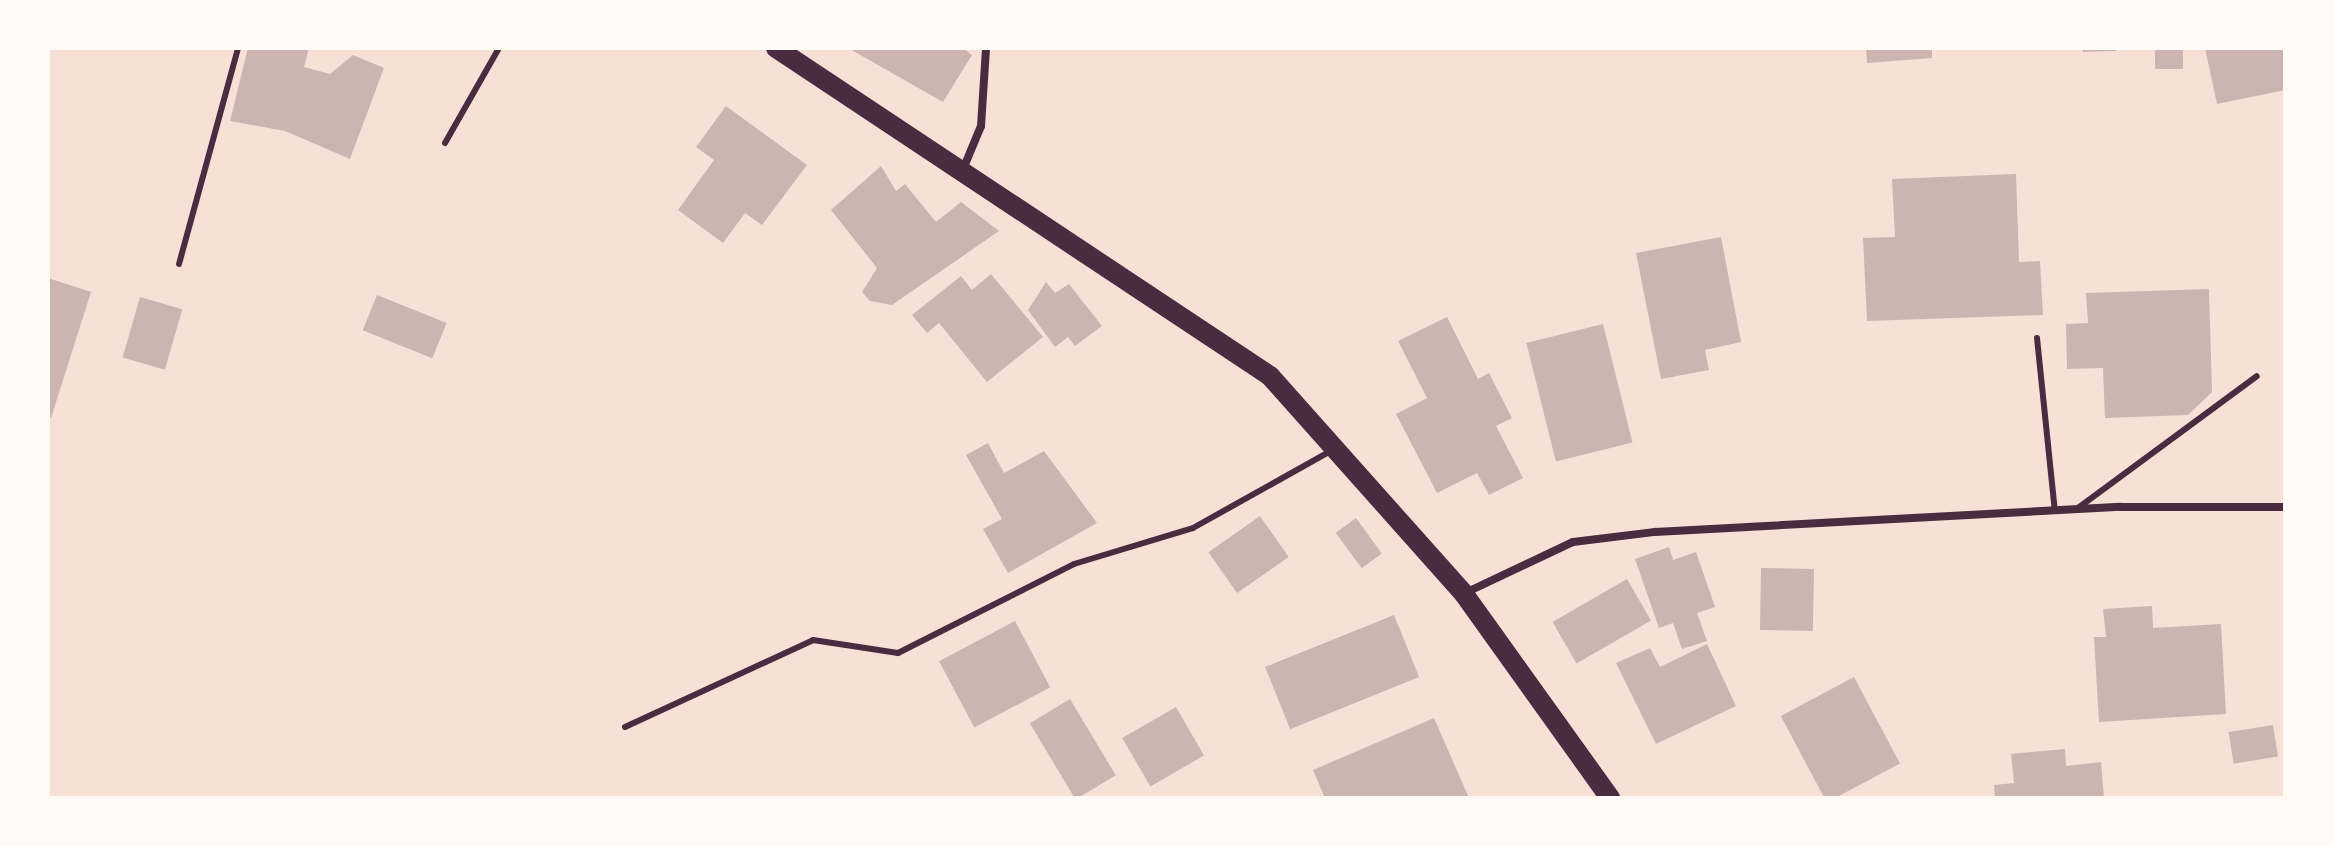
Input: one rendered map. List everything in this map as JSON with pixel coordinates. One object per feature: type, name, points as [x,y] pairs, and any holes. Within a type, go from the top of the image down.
[{"type":"main road","points":[[776,48],[964,167],[1270,376],[1338,448],[1464,594],[1610,798]]},
{"type":"street","points":[[964,167],[981,126],[986,48]]},
{"type":"street","points":[[1464,594],[1573,542],[1723,526],[2075,510],[2285,507]]},
{"type":"lane","points":[[179,264],[238,48]]},
{"type":"lane","points":[[445,143],[499,48]]},
{"type":"lane","points":[[2037,338],[2055,511]]},
{"type":"lane","points":[[2075,510],[2257,376]]},
{"type":"lane","points":[[625,727],[813,640],[898,653],[1074,564],[1193,528],[1338,448]]},
{"type":"building","points":[[248,48],[309,48],[304,67],[330,74],[353,55],[384,68],[350,159],[285,131],[230,121]]},
{"type":"building","points":[[848,48],[963,48],[972,55],[943,102]]},
{"type":"building","points":[[1866,48],[1932,48],[1932,58],[1867,63]]},
{"type":"building","points":[[2083,48],[2116,48],[2116,51],[2083,52]]},
{"type":"building","points":[[2155,48],[2183,48],[2183,69],[2155,69]]},
{"type":"building","points":[[2205,48],[2285,48],[2285,90],[2217,104]]},
{"type":"building","points":[[726,106],[807,165],[762,225],[745,213],[723,243],[678,210],[714,160],[696,147]]},
{"type":"building","points":[[881,166],[896,191],[905,184],[936,222],[961,202],[999,231],[892,305],[870,301],[862,292],[877,268],[831,210]]},
{"type":"building","points":[[2016,174],[2019,262],[2040,261],[2043,315],[1867,321],[1863,238],[1895,237],[1892,179]]},
{"type":"building","points":[[1721,237],[1741,342],[1705,350],[1709,370],[1661,379],[1636,253]]},
{"type":"building","points":[[991,274],[1043,337],[987,382],[939,323],[927,333],[912,315],[961,276],[972,290]]},
{"type":"building","points":[[48,278],[91,292],[51,418],[48,417]]},
{"type":"building","points":[[1046,282],[1055,293],[1069,284],[1102,326],[1075,346],[1068,337],[1055,347],[1028,310]]},
{"type":"building","points":[[2209,289],[2212,392],[2188,415],[2105,418],[2103,368],[2067,369],[2066,324],[2088,323],[2086,293]]},
{"type":"building","points":[[377,295],[447,323],[432,358],[363,330]]},
{"type":"building","points":[[140,297],[182,309],[165,370],[123,358]]},
{"type":"building","points":[[1447,317],[1478,379],[1489,373],[1512,418],[1496,426],[1523,478],[1489,495],[1477,473],[1437,493],[1396,414],[1427,398],[1398,341]]},
{"type":"building","points":[[1603,324],[1633,442],[1556,461],[1526,343]]},
{"type":"building","points":[[988,443],[1004,473],[1044,451],[1097,523],[1008,573],[983,529],[1002,519],[966,455]]},
{"type":"building","points":[[1260,516],[1289,557],[1237,593],[1208,552]]},
{"type":"building","points":[[1356,518],[1382,554],[1362,568],[1336,533]]},
{"type":"building","points":[[1669,547],[1673,560],[1696,552],[1715,607],[1697,613],[1707,641],[1682,649],[1673,623],[1659,628],[1635,559]]},
{"type":"building","points":[[1761,568],[1814,569],[1813,631],[1760,630]]},
{"type":"building","points":[[1627,579],[1651,621],[1577,664],[1553,622]]},
{"type":"building","points":[[2152,606],[2153,628],[2221,624],[2226,714],[2099,722],[2094,637],[2106,637],[2103,609]]},
{"type":"building","points":[[1394,615],[1419,677],[1290,729],[1265,667]]},
{"type":"building","points":[[1015,621],[1050,687],[974,728],[939,661]]},
{"type":"building","points":[[1707,644],[1736,706],[1656,744],[1616,663],[1650,648],[1660,667]]},
{"type":"building","points":[[1854,677],[1900,764],[1835,798],[1824,798],[1781,716]]},
{"type":"building","points":[[1070,699],[1116,775],[1075,798],[1030,723]]},
{"type":"building","points":[[1176,707],[1204,755],[1150,786],[1122,738]]},
{"type":"building","points":[[1434,718],[1469,798],[1325,798],[1313,770]]},
{"type":"building","points":[[2273,725],[2278,757],[2234,764],[2229,732]]},
{"type":"building","points":[[2065,749],[2066,766],[2101,762],[2104,798],[1995,798],[1994,785],[2014,783],[2011,754]]}]
